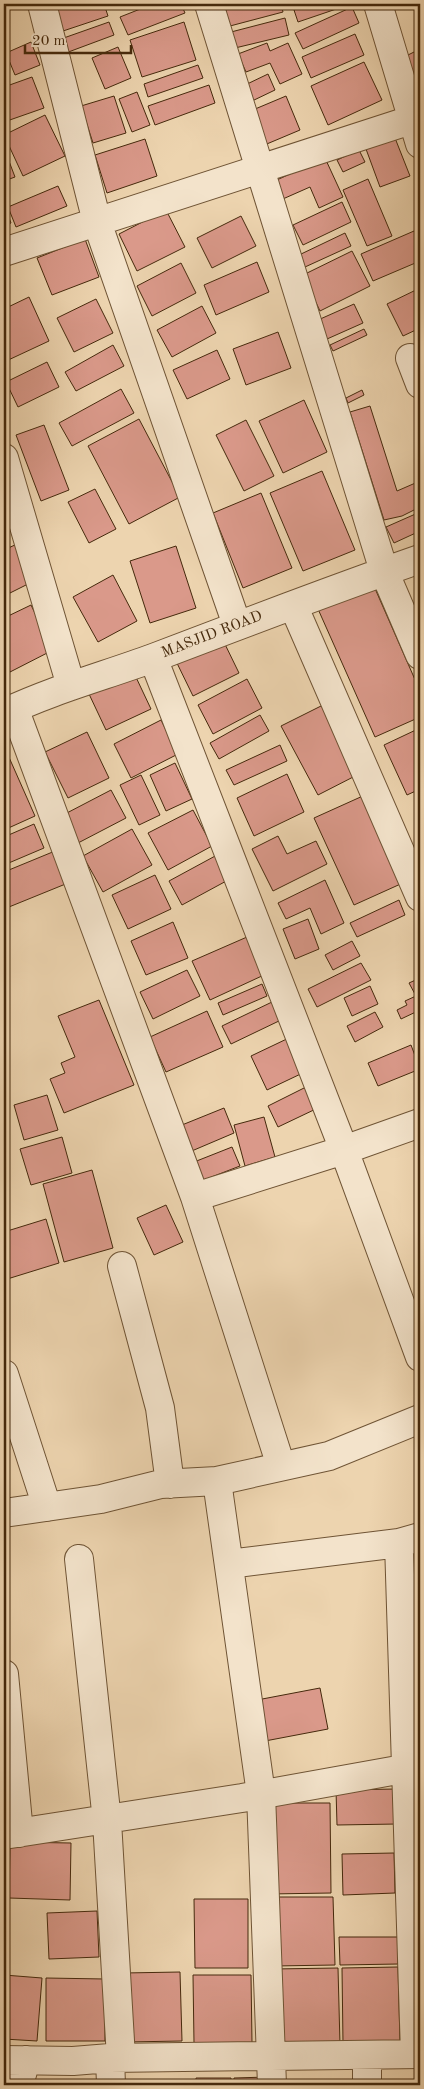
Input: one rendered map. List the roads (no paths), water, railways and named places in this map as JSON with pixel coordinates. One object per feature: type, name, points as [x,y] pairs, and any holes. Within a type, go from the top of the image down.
[{"type":"street","points":[[42,4],[97,222],[236,625]]},
{"type":"street","points":[[209,4],[384,571],[420,654]]},
{"type":"street","points":[[4,252],[259,169],[418,127],[378,4]]},
{"type":"street","points":[[410,358],[420,384]]},
{"type":"street","points":[[4,458],[71,686]]},
{"type":"street","name":"MASJID ROAD","points":[[9,710],[71,686],[153,658],[343,585],[420,559]]},
{"type":"street","points":[[294,605],[420,897]]},
{"type":"street","points":[[153,658],[344,1150],[420,1357]]},
{"type":"street","points":[[9,710],[194,1197],[281,1466]]},
{"type":"street","points":[[194,1197],[344,1150],[420,1123]]},
{"type":"street","points":[[122,1266],[160,1408],[170,1484]]},
{"type":"street","points":[[4,1374],[47,1507]]},
{"type":"street","points":[[4,1513],[101,1499],[161,1484],[217,1481],[329,1456],[420,1419]]},
{"type":"street","points":[[217,1481],[262,1794],[272,2085]]},
{"type":"street","points":[[16,2068],[115,2058],[417,2054],[410,1540],[229,1564]]},
{"type":"street","points":[[79,1559],[107,1821],[115,2058],[111,2085]]},
{"type":"street","points":[[4,1674],[12,1834],[107,1821],[413,1767]]},
{"type":"street","points":[[367,2055],[367,2085]]}]
